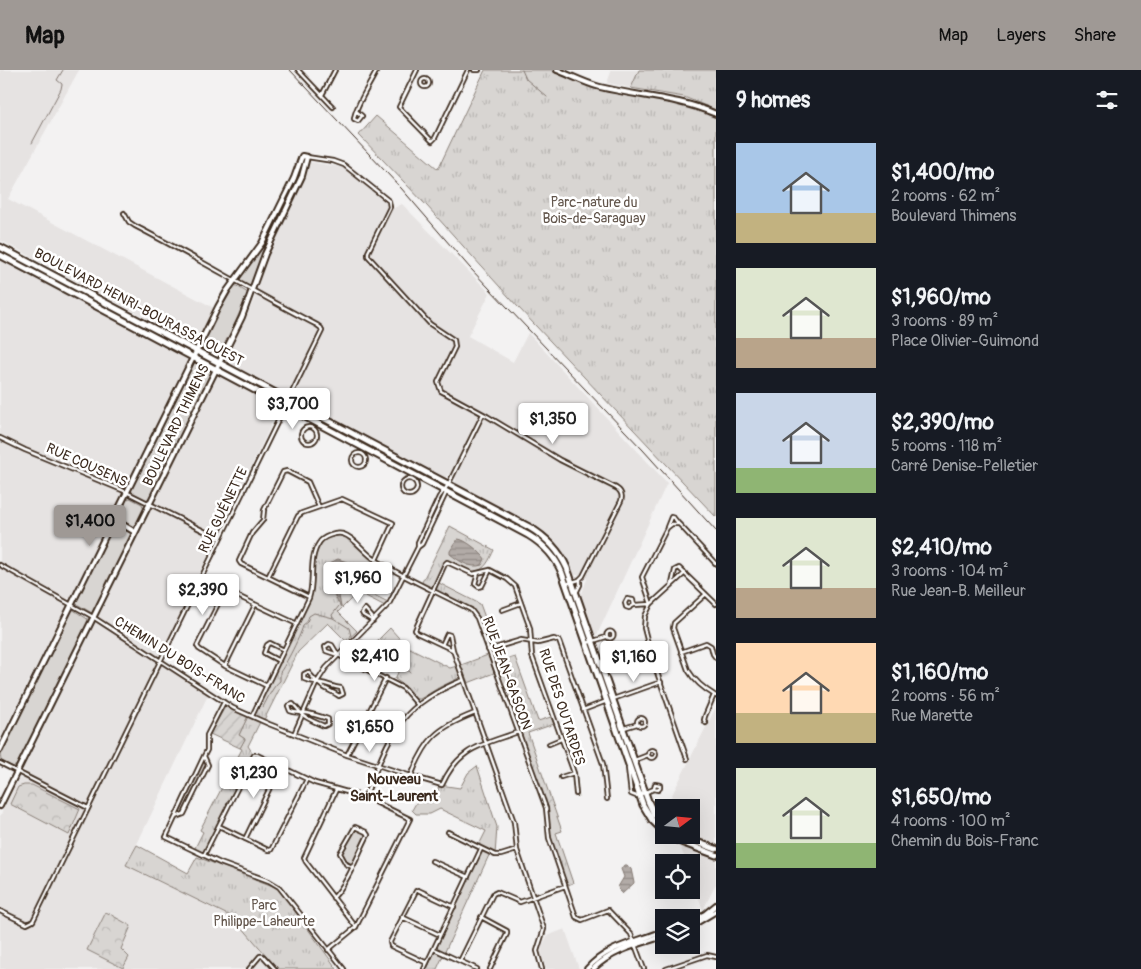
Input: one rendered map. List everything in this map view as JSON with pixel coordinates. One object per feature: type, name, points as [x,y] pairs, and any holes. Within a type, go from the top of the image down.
[{"type":"main road","name":"BOULEVARD HENRI-BOURASSA OUEST","points":[[0,247],[541,534],[560,556],[649,816],[655,822]]},
{"type":"main road","name":"BOULEVARD HENRI-BOURASSA OUEST","points":[[0,255],[315,422],[413,478],[445,491],[540,543],[557,562],[576,594],[590,642],[603,672],[610,700],[623,729],[631,761]]},
{"type":"main road","name":"BOULEVARD HENRI-BOURASSA OUEST","points":[[642,794],[655,813]]},
{"type":"main road","points":[[700,843],[716,849]]},
{"type":"main road","points":[[686,844],[716,855]]},
{"type":"street","points":[[299,70],[333,107]]},
{"type":"street","points":[[322,95],[335,70]]},
{"type":"street","points":[[356,111],[377,70]]},
{"type":"street","points":[[418,70],[399,107],[428,140],[432,141],[468,70]]},
{"type":"street","points":[[557,70],[589,84],[676,100],[716,114]]},
{"type":"street","points":[[414,78],[422,82]]},
{"type":"street","name":"BOULEVARD THIMENS","points":[[0,750],[220,304],[264,240],[296,175],[302,156],[307,157],[303,173],[267,248],[242,316],[0,806]]},
{"type":"street","points":[[307,157],[344,165],[389,200],[390,207],[368,252],[368,256],[430,324],[453,338],[455,347],[438,381],[438,387],[442,392],[560,460],[616,488],[620,492],[622,496],[621,501],[580,579],[580,585],[576,594]]},
{"type":"street","name":"RUE GUÉNETTE","points":[[0,911],[27,924],[33,921],[322,329],[132,224],[124,214]]},
{"type":"street","points":[[294,734],[317,682],[326,668],[389,604],[418,547],[422,544],[445,491],[483,414]]},
{"type":"street","points":[[312,429],[315,422]]},
{"type":"street","points":[[306,428],[312,429],[317,433],[315,441],[309,442],[302,438],[302,432],[306,428]]},
{"type":"street","name":"RUE COUSENS","points":[[0,438],[126,493],[220,539]]},
{"type":"street","points":[[362,455],[365,449]]},
{"type":"street","points":[[353,454],[362,455],[367,460],[365,466],[359,467],[352,463],[351,457],[353,454]]},
{"type":"street","points":[[309,597],[241,564],[239,561],[252,533],[262,520],[264,510],[283,472],[287,471],[308,482],[319,507]]},
{"type":"street","points":[[413,478],[417,489],[415,492],[409,494],[402,492],[400,488],[402,482],[413,478]]},
{"type":"street","points":[[268,577],[298,516],[344,499],[391,521],[392,526],[376,560]]},
{"type":"street","points":[[117,512],[120,523],[136,532]]},
{"type":"street","points":[[651,604],[642,577],[672,517],[716,564]]},
{"type":"street","points":[[667,528],[672,524],[679,524]]},
{"type":"street","name":"RUE JEAN-GASCON","points":[[252,716],[309,597],[313,582],[313,554],[322,539],[343,534],[376,560],[474,613],[546,808],[549,838],[576,917],[582,920],[608,910],[628,930],[635,943]]},
{"type":"street","points":[[453,650],[417,633],[415,630],[445,564],[447,562],[473,574],[490,570]]},
{"type":"street","name":"CHEMIN DU BOIS-FRANC","points":[[0,565],[72,604],[224,702],[252,716],[347,755],[442,785],[448,771],[463,754],[486,744]]},
{"type":"street","points":[[672,584],[675,570],[679,568],[716,604]]},
{"type":"street","points":[[478,573],[475,584],[479,587],[482,586],[490,570]]},
{"type":"street","name":"RUE DES OUTARDES","points":[[490,570],[512,582],[517,591],[530,628],[532,656],[574,773],[576,794]]},
{"type":"street","points":[[685,573],[651,604],[647,610],[644,622],[644,633],[687,758]]},
{"type":"street","points":[[569,583],[580,579]]},
{"type":"street","points":[[267,686],[225,666],[199,649],[198,646],[223,594],[229,592],[297,624]]},
{"type":"street","points":[[706,594],[672,625],[692,676],[704,689],[715,696],[704,716],[706,723]]},
{"type":"street","points":[[502,610],[521,603]]},
{"type":"street","points":[[225,666],[255,604]]},
{"type":"street","points":[[634,605],[651,604]]},
{"type":"street","points":[[364,610],[368,610],[373,621],[363,615],[364,610]]},
{"type":"street","points":[[442,645],[447,634],[450,635],[463,680],[514,822],[517,850],[544,929],[537,951],[542,969]]},
{"type":"street","points":[[590,642],[606,637]]},
{"type":"street","points":[[488,650],[521,640],[541,643],[554,639],[559,642],[604,767],[607,799]]},
{"type":"street","points":[[681,652],[706,642],[711,646],[716,658]]},
{"type":"street","points":[[279,661],[264,653],[267,644],[284,650]]},
{"type":"street","points":[[338,655],[332,645],[325,646],[326,651],[386,678],[403,688],[417,704]]},
{"type":"street","points":[[603,672],[651,654]]},
{"type":"street","points":[[317,682],[308,672],[304,674],[304,679],[313,683],[317,682],[341,688],[343,694],[339,696],[320,686],[317,682]]},
{"type":"street","points":[[347,755],[386,678]]},
{"type":"street","points":[[365,797],[395,729],[417,704],[441,689],[463,680]]},
{"type":"street","points":[[583,710],[661,682]]},
{"type":"street","points":[[224,702],[207,736],[207,750],[166,837],[220,863],[280,886],[344,969]]},
{"type":"street","points":[[302,714],[293,704],[288,706],[290,711],[299,714],[302,714],[306,713],[326,718],[328,719],[328,724],[321,726],[318,722],[304,717],[302,714]]},
{"type":"street","points":[[411,776],[420,753],[437,733],[456,720],[475,713]]},
{"type":"street","points":[[623,729],[637,724]]},
{"type":"street","points":[[486,744],[518,732]]},
{"type":"street","points":[[549,744],[561,739]]},
{"type":"street","points":[[204,855],[253,757],[257,755],[306,779],[336,790],[365,797],[410,819],[356,927],[328,950]]},
{"type":"street","points":[[176,817],[184,814],[208,765],[204,756]]},
{"type":"street","points":[[631,761],[648,756]]},
{"type":"street","points":[[0,763],[88,808]]},
{"type":"street","points":[[244,839],[280,766]]},
{"type":"street","points":[[561,777],[574,773]]},
{"type":"street","points":[[219,826],[271,850],[306,779]]},
{"type":"street","points":[[642,794],[654,789]]},
{"type":"street","points":[[336,790],[304,858],[356,927]]},
{"type":"street","points":[[333,898],[339,891],[352,867],[368,836],[366,832],[355,827],[340,853],[346,864],[352,867]]},
{"type":"street","points":[[448,832],[481,849],[498,855],[517,850]]},
{"type":"street","points":[[424,969],[481,849]]},
{"type":"street","points":[[432,861],[468,877]]},
{"type":"street","points":[[460,961],[495,892],[520,902],[565,886]]},
{"type":"street","points":[[427,963],[390,944],[414,892],[418,890],[454,907]]},
{"type":"street","points":[[700,916],[716,905]]},
{"type":"street","points":[[700,921],[716,911]]},
{"type":"street","points":[[402,917],[440,936]]},
{"type":"street","points":[[481,918],[507,931],[490,969]]},
{"type":"street","points":[[593,969],[616,952],[655,935]]},
{"type":"street","points":[[587,969],[605,953],[655,938]]},
{"type":"street","points":[[635,943],[644,969]]},
{"type":"street","points":[[434,949],[477,969]]},
{"type":"street","points":[[666,969],[708,954],[716,957]]},
{"type":"street","points":[[249,969],[258,957],[263,956],[275,969]]},
{"type":"street","points":[[679,965],[680,969]]},
{"type":"shaded area","points":[[0,70],[79,70],[8,199],[214,308],[195,344],[0,240]]},
{"type":"shaded area","points":[[610,70],[639,70],[631,88],[607,83]]},
{"type":"shaded area","points":[[310,162],[342,167],[394,208],[402,204],[490,293],[468,336],[513,362],[528,333],[667,483],[597,635],[594,634],[581,596],[587,579],[580,575],[574,575],[560,547],[538,527],[455,484],[456,478],[448,474],[445,479],[298,401],[299,393],[289,389],[284,392],[227,362],[226,359],[254,300],[266,259]]},
{"type":"shaded area","points":[[0,258],[186,358],[188,362],[71,598],[68,598],[65,604],[66,606],[0,739]]},
{"type":"shaded area","points":[[217,376],[279,408],[189,593],[160,661],[209,693],[127,865],[234,918],[260,948],[267,963],[273,969],[0,969],[0,816],[19,778],[23,779],[26,772],[23,769]]},
{"type":"shaded area","points":[[458,539],[469,544],[480,553],[485,559],[482,565],[469,565],[450,554]]},
{"type":"shaded area","points":[[338,559],[347,562],[347,568],[336,576],[333,586],[334,588],[340,588],[341,607],[331,589],[328,574],[332,563]]},
{"type":"shaded area","points":[[716,707],[716,846],[700,840],[700,799],[670,799]]},
{"type":"shaded area","points":[[680,846],[716,858],[716,884],[703,910],[699,899],[700,854],[683,854]]},
{"type":"shaded area","points":[[624,865],[631,869],[634,883],[622,894],[618,887],[624,877],[621,869]]},
{"type":"shaded area","points":[[565,929],[579,969],[546,969],[541,954],[547,936]]},
{"type":"green space","name":"Parc-nature du Bois-de-Saraguay","points":[[485,70],[551,70],[582,83],[687,104],[716,116],[716,517],[359,135],[376,116],[438,169]]},
{"type":"green space","points":[[639,70],[716,70],[716,110],[684,97],[631,88]]},
{"type":"green space","points":[[302,162],[304,162],[299,177],[267,243],[249,286],[241,282],[240,278],[267,238],[296,179]]},
{"type":"green space","points":[[235,285],[248,293],[219,360],[200,349]]},
{"type":"green space","points":[[194,362],[212,371],[150,498],[145,500],[132,493],[131,489]]},
{"type":"green space","points":[[130,498],[142,504],[144,510],[92,613],[75,603],[116,518],[120,519],[126,500]]},
{"type":"green space","points":[[450,526],[494,550],[486,564],[477,571],[473,572],[447,562],[437,582],[480,604],[501,661],[515,657],[538,721],[551,717],[554,724],[528,733],[562,831],[556,833],[573,883],[565,886],[549,838],[546,808],[474,613],[421,584]]},
{"type":"green space","points":[[338,534],[347,536],[376,560],[362,589],[390,603],[387,607],[358,592],[338,612],[357,631],[346,641],[328,623],[298,652],[263,722],[252,716],[309,597],[313,554],[323,539]]},
{"type":"green space","points":[[72,609],[89,620],[19,764],[13,767],[1,761],[0,754]]},
{"type":"green space","points":[[390,628],[406,646],[450,668],[457,666],[461,677],[420,699],[416,699],[405,686],[395,679],[400,668],[354,644],[359,639],[375,647],[378,640]]},
{"type":"green space","points":[[488,655],[494,673],[468,683],[461,665]]},
{"type":"green space","points":[[227,706],[248,716],[239,735],[245,739],[240,748],[210,734]]},
{"type":"green space","points":[[248,716],[260,722],[248,746],[254,755],[204,855],[194,850],[203,832],[200,830],[242,749],[240,748],[245,739],[239,735]]},
{"type":"green space","points":[[205,761],[207,765],[184,813],[179,815],[203,762]]},
{"type":"green space","points":[[477,766],[497,827],[495,855],[478,847],[486,831],[440,809],[430,814],[416,814],[412,810],[419,798],[431,803],[440,785],[460,788],[468,773]]},
{"type":"green space","points":[[32,785],[80,809],[69,835],[10,804],[18,787]]},
{"type":"green space","points":[[356,828],[364,832],[365,838],[353,862],[350,863],[342,856],[342,853],[353,830]]},
{"type":"green space","name":"Parc Philippe-Laheurte","points":[[137,845],[188,873],[197,857],[278,888],[337,969],[278,969],[234,918],[126,865]]},
{"type":"green space","points":[[480,852],[490,853],[437,969],[427,969]]},
{"type":"green space","points":[[106,912],[131,926],[121,949],[129,957],[123,968],[87,950]]},
{"type":"waterway","points":[[32,143],[61,89],[62,84],[57,80],[63,70]]},
{"type":"waterway","points":[[522,70],[526,79],[547,97]]},
{"type":"waterway","points":[[339,606],[332,615],[333,618],[349,628],[351,636]]},
{"type":"waterway","points":[[263,707],[280,681],[280,672],[309,616],[314,613],[333,618]]},
{"type":"waterway","points":[[357,642],[400,664],[410,672]]},
{"type":"tram line","points":[[290,70],[401,188],[470,268],[643,450],[716,531]]},
{"type":"district","name":"Nouveau Saint-Laurent","points":[[394,788]]}]
